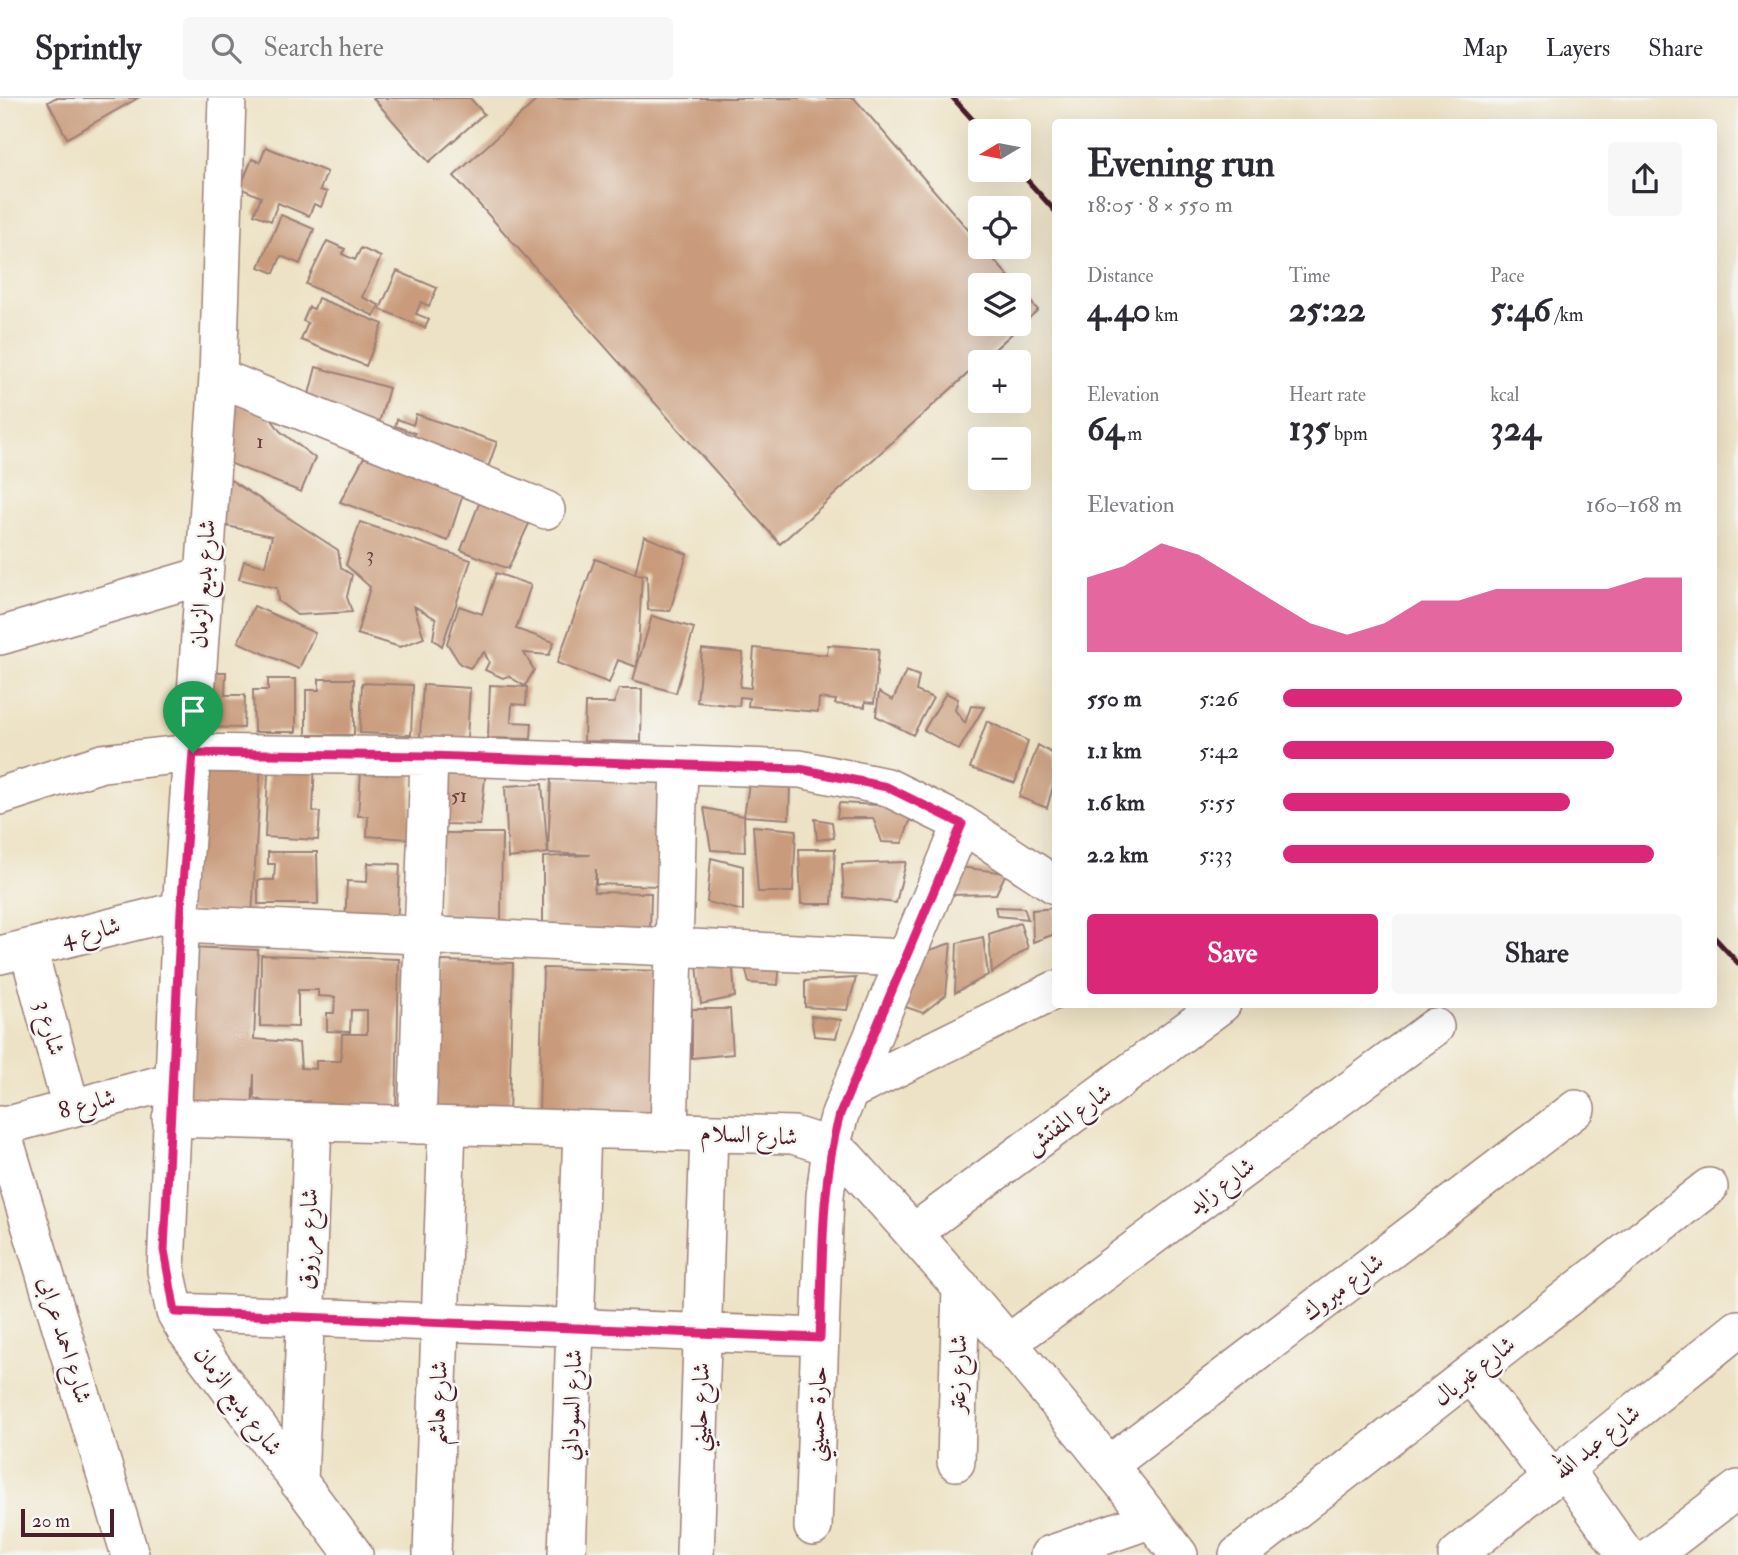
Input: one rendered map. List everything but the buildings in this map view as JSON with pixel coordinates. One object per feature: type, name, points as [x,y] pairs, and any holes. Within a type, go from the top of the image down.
[{"type":"street","name":"شارع بديع الزمان","points":[[227,98],[218,377],[202,576],[164,1250],[175,1312],[354,1555]]},
{"type":"street","points":[[218,377],[546,510]]},
{"type":"street","points":[[0,636],[202,576]]},
{"type":"street","points":[[0,796],[102,763],[193,753],[429,756],[800,769],[859,779],[887,787],[962,824],[1052,883]]},
{"type":"street","name":"شارع هاشم","points":[[429,756],[423,935],[440,1323],[432,1555]]},
{"type":"street","points":[[669,1132],[679,765]]},
{"type":"street","name":"حارة حسيني","points":[[813,1527],[825,1196],[831,1147],[850,1091],[962,824]]},
{"type":"street","name":"شارع 4","points":[[14,951],[181,917],[423,935],[905,958]]},
{"type":"street","name":"شارع 3","points":[[14,951],[71,1108]]},
{"type":"street","points":[[850,1091],[1052,991]]},
{"type":"street","name":"شارع المفتش","points":[[913,1233],[1218,1008]]},
{"type":"street","name":"شارع زايد","points":[[1007,1344],[1435,1027]]},
{"type":"street","name":"شارع 8","points":[[0,1126],[173,1081]]},
{"type":"street","name":"شارع مبروك","points":[[1110,1464],[1576,1110]]},
{"type":"street","name":"شارع السلام","points":[[170,1118],[793,1135],[831,1147],[846,1158],[961,1287],[1110,1464],[1179,1555]]},
{"type":"street","name":"شارع مرزوق","points":[[299,1482],[313,1122]]},
{"type":"street","name":"شارع احمد عرابى","points":[[0,1126],[130,1555]]},
{"type":"street","name":"شارع السوداني","points":[[567,1555],[582,1130]]},
{"type":"street","name":"شارع حليني","points":[[695,1555],[709,1133]]},
{"type":"street","name":"شارع غبريال","points":[[1238,1555],[1709,1187]]},
{"type":"street","name":"شارع زعتر","points":[[956,1462],[961,1287]]},
{"type":"street","points":[[175,1312],[820,1338]]},
{"type":"street","name":"شارع عبد الله","points":[[1457,1555],[1738,1329]]},
{"type":"street","points":[[1470,1374],[1626,1555]]},
{"type":"street","points":[[1652,1555],[1738,1489]]},
{"type":"street","points":[[1049,1555],[1152,1519]]},
{"type":"railway","points":[[953,98],[972,119]]},
{"type":"railway","points":[[1029,182],[1052,208]]},
{"type":"railway","points":[[1717,940],[1738,963]]},
{"type":"route","points":[[193,753],[429,756],[800,769],[859,779],[887,787],[962,824],[840,1114],[827,1171],[820,1338],[175,1312],[169,1291],[164,1250],[181,910],[193,753]]}]
